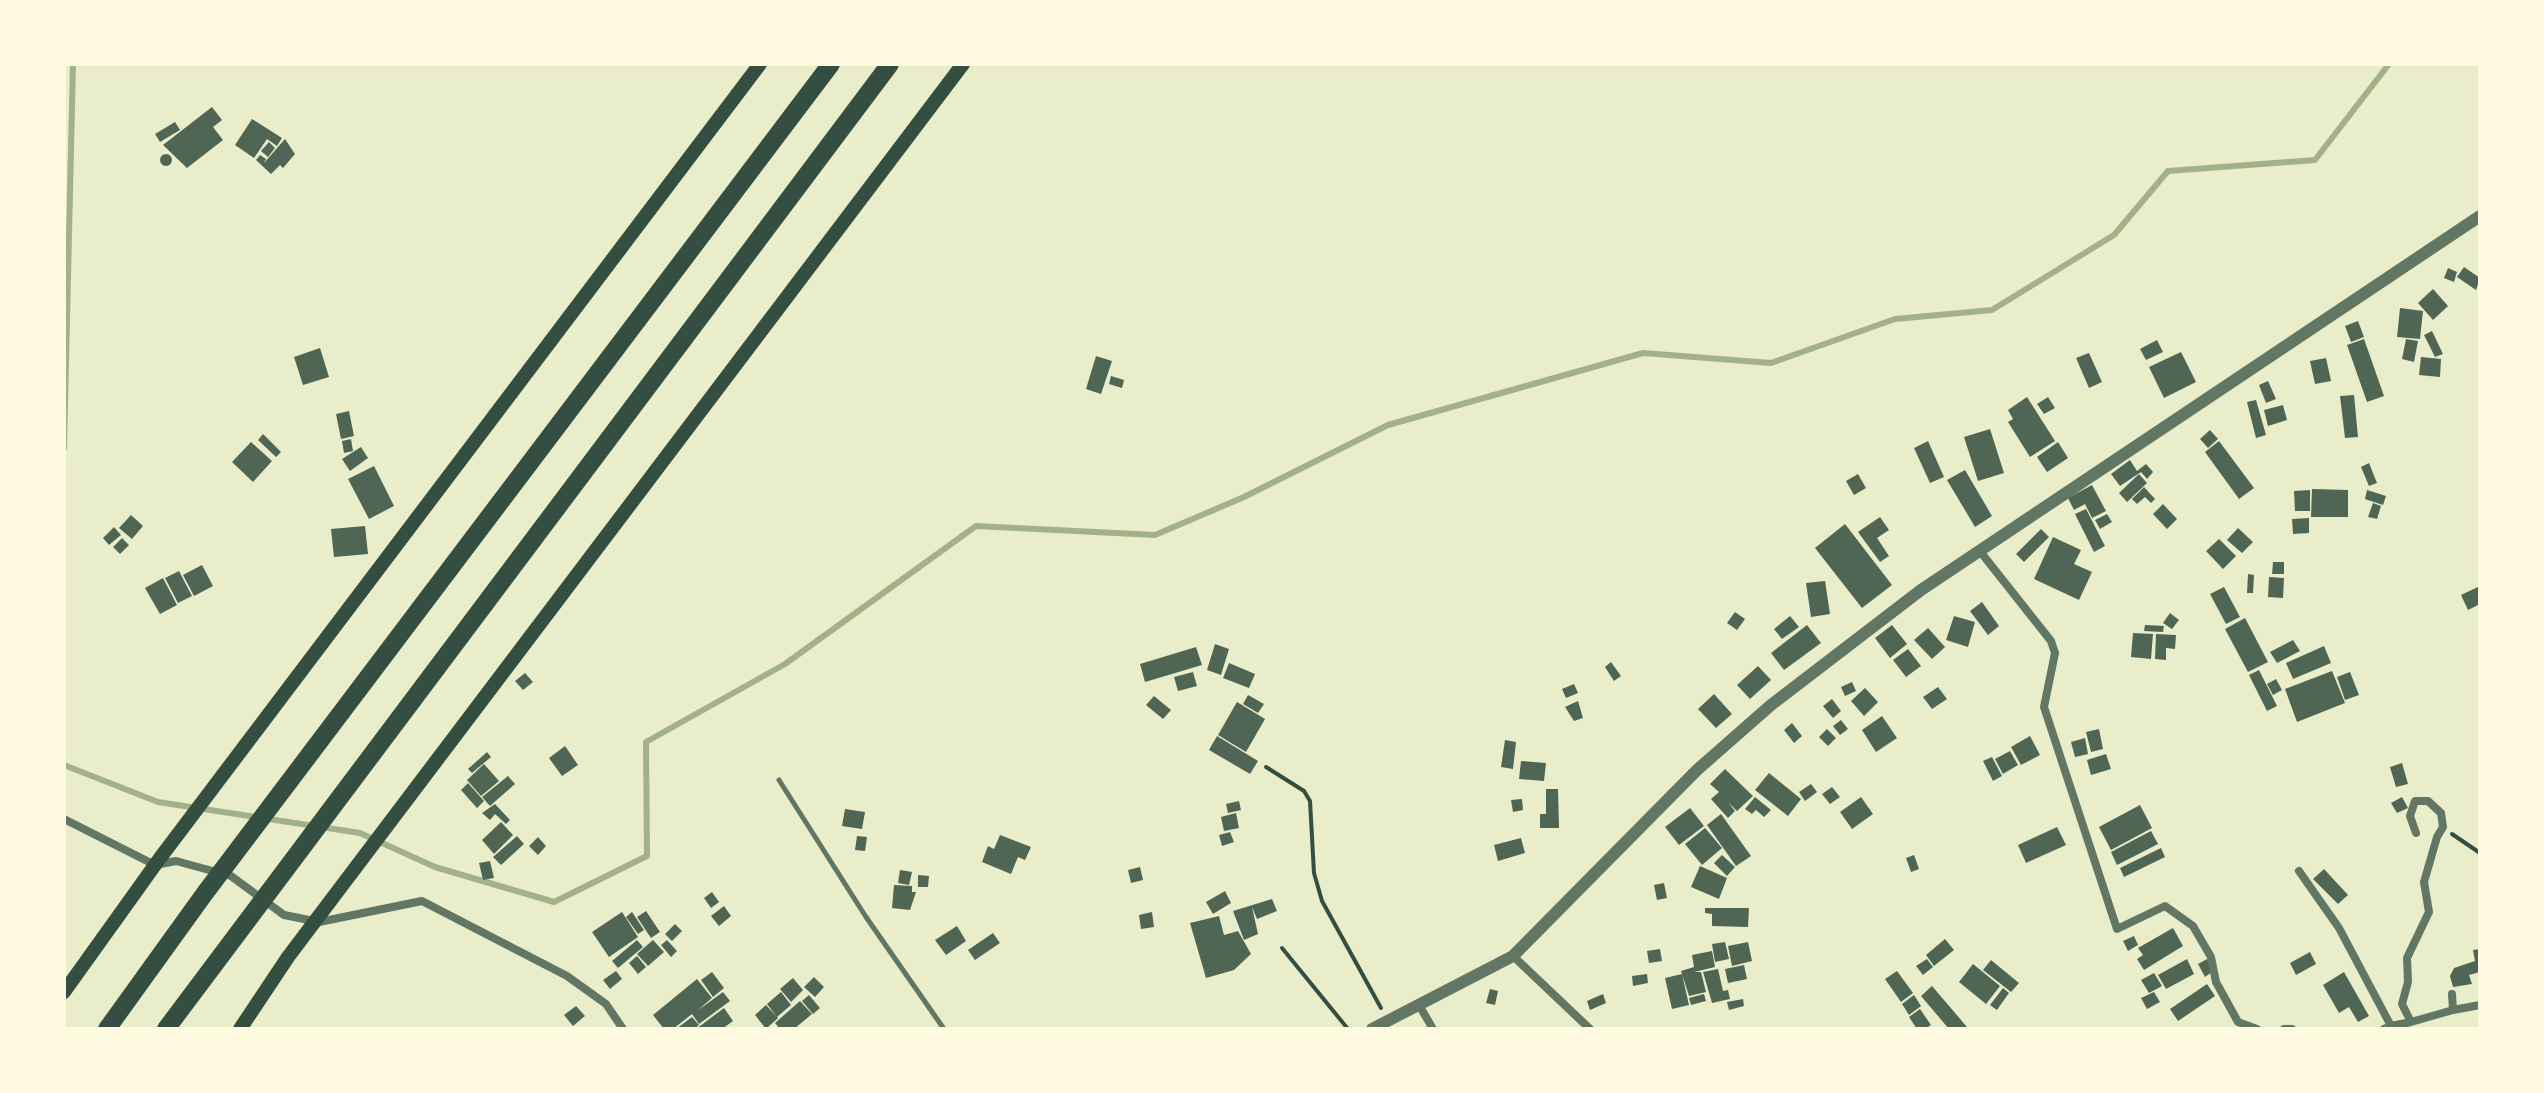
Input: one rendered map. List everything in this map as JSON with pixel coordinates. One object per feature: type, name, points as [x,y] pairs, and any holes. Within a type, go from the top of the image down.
[{"type":"highway","points":[[107,1029],[205,893],[831,64]]},
{"type":"highway","points":[[166,1029],[244,921],[890,64]]},
{"type":"main road","points":[[64,992],[158,862],[760,64]]},
{"type":"main road","points":[[240,1029],[288,957],[963,64]]},
{"type":"street","points":[[1372,1029],[1513,956],[1697,770],[1760,714],[1921,590],[2480,216]]},
{"type":"street","points":[[1979,550],[2051,641],[2055,653],[2044,707],[2117,929],[2165,906],[2193,926],[2211,957],[2216,982],[2238,1022],[2257,1029]]},
{"type":"street","points":[[2411,1022],[2402,1004],[2408,982],[2407,958],[2429,912],[2424,882],[2437,837],[2443,827],[2441,813],[2428,801],[2415,801],[2410,816],[2416,833]]},
{"type":"street","points":[[64,819],[158,862],[176,861],[231,876],[284,915],[319,922],[422,901],[567,976],[606,1004],[623,1029]]},
{"type":"street","points":[[2299,871],[2339,928],[2388,1028],[2480,1005]]},
{"type":"street","points":[[1513,956],[1590,1029]]},
{"type":"street","points":[[2452,994],[2453,1010]]},
{"type":"street","points":[[1419,1005],[1433,1029]]},
{"type":"street","points":[[2284,1029],[2292,1029]]},
{"type":"lane","points":[[779,780],[866,917],[944,1029]]},
{"type":"path","points":[[1266,767],[1304,791],[1310,801],[1314,873],[1322,901],[1388,1021]]},
{"type":"path","points":[[2443,827],[2480,853]]},
{"type":"path","points":[[1282,948],[1348,1029]]},
{"type":"building","points":[[212,107],[222,120],[213,127],[223,140],[187,168],[163,145]]},
{"type":"building","points":[[252,119],[282,138],[277,146],[267,139],[254,158],[235,145]]},
{"type":"building","points":[[175,122],[180,130],[160,142],[155,134]]},
{"type":"building","points":[[285,139],[295,154],[283,168],[280,165],[271,174],[256,160],[260,155],[266,159],[264,163]]},
{"type":"building","points":[[269,142],[275,148],[268,157],[261,151]]},
{"type":"building","points":[[166,154],[172,160],[166,166],[160,160]]},
{"type":"building","points":[[2464,267],[2480,278],[2476,290],[2457,277]]},
{"type":"building","points":[[2448,268],[2457,272],[2454,282],[2444,278]]},
{"type":"building","points":[[2433,289],[2448,306],[2433,320],[2418,303]]},
{"type":"building","points":[[2400,308],[2423,311],[2420,339],[2397,337]]},
{"type":"building","points":[[2358,321],[2364,337],[2351,342],[2345,326]]},
{"type":"building","points":[[2432,331],[2443,354],[2435,357],[2424,335]]},
{"type":"building","points":[[2364,339],[2384,396],[2367,402],[2347,345]]},
{"type":"building","points":[[2406,339],[2418,341],[2414,362],[2402,359]]},
{"type":"building","points":[[2157,340],[2163,352],[2146,360],[2140,349]]},
{"type":"building","points":[[320,348],[329,377],[303,385],[294,357]]},
{"type":"building","points":[[2181,352],[2196,382],[2164,398],[2149,367]]},
{"type":"building","points":[[2089,353],[2102,382],[2089,388],[2076,358]]},
{"type":"building","points":[[1096,356],[1112,361],[1101,394],[1086,389]]},
{"type":"building","points":[[2421,357],[2441,359],[2440,377],[2419,375]]},
{"type":"building","points":[[2326,358],[2331,381],[2315,384],[2310,361]]},
{"type":"building","points":[[1111,376],[1124,380],[1122,388],[1109,384]]},
{"type":"building","points":[[2268,381],[2276,399],[2266,403],[2259,385]]},
{"type":"building","points":[[2354,395],[2358,437],[2345,438],[2340,396]]},
{"type":"building","points":[[2027,397],[2055,441],[2030,457],[2008,422],[2013,419],[2008,410]]},
{"type":"building","points":[[2048,397],[2055,408],[2044,414],[2037,404]]},
{"type":"building","points":[[2256,400],[2266,435],[2256,438],[2247,402]]},
{"type":"building","points":[[2283,405],[2287,420],[2268,426],[2264,410]]},
{"type":"building","points":[[349,411],[354,436],[341,439],[336,414]]},
{"type":"building","points":[[1990,429],[2004,473],[1978,481],[1964,437]]},
{"type":"building","points":[[2210,430],[2218,439],[2208,448],[2200,439]]},
{"type":"building","points":[[263,434],[281,452],[276,457],[258,440]]},
{"type":"building","points":[[351,439],[353,451],[344,453],[342,441]]},
{"type":"building","points":[[1928,441],[1944,477],[1930,483],[1914,448]]},
{"type":"building","points":[[2219,441],[2254,488],[2239,499],[2205,452]]},
{"type":"building","points":[[251,442],[272,461],[253,482],[232,462]]},
{"type":"building","points":[[2058,442],[2068,458],[2047,472],[2037,457]]},
{"type":"building","points":[[361,447],[368,458],[350,471],[342,459]]},
{"type":"building","points":[[2130,460],[2137,471],[2146,464],[2153,472],[2147,479],[2141,472],[2120,486],[2111,474]]},
{"type":"building","points":[[2369,463],[2377,483],[2369,486],[2361,467]]},
{"type":"building","points":[[374,466],[394,506],[369,519],[348,479]]},
{"type":"building","points":[[1965,470],[1992,516],[1975,527],[1947,480]]},
{"type":"building","points":[[1858,474],[1866,488],[1854,495],[1846,481]]},
{"type":"building","points":[[2139,474],[2147,483],[2127,502],[2119,493]]},
{"type":"building","points":[[2092,485],[2106,511],[2092,518],[2085,504],[2074,510],[2068,498]]},
{"type":"building","points":[[2144,487],[2155,499],[2151,503],[2145,497],[2137,504],[2132,499]]},
{"type":"building","points":[[2312,489],[2348,490],[2348,517],[2311,517]]},
{"type":"building","points":[[2310,490],[2310,511],[2295,511],[2294,491]]},
{"type":"building","points":[[2367,490],[2386,496],[2383,505],[2365,499]]},
{"type":"building","points":[[2373,503],[2381,506],[2377,519],[2368,517]]},
{"type":"building","points":[[2163,504],[2177,519],[2167,529],[2153,514]]},
{"type":"building","points":[[2086,509],[2105,546],[2094,552],[2075,514]]},
{"type":"building","points":[[2107,514],[2112,522],[2100,529],[2095,520]]},
{"type":"building","points":[[131,515],[143,526],[132,539],[119,528]]},
{"type":"building","points":[[1880,517],[1889,530],[1877,538],[1889,556],[1880,562],[1858,532]]},
{"type":"building","points":[[2309,518],[2309,533],[2293,534],[2292,519]]},
{"type":"building","points":[[1845,524],[1892,585],[1862,608],[1815,548]]},
{"type":"building","points":[[365,526],[368,554],[334,557],[331,529]]},
{"type":"building","points":[[114,527],[121,535],[109,545],[103,538]]},
{"type":"building","points":[[2238,528],[2253,542],[2242,553],[2227,540]]},
{"type":"building","points":[[2041,529],[2049,537],[2024,562],[2016,554]]},
{"type":"building","points":[[2053,537],[2081,550],[2074,564],[2092,572],[2079,600],[2034,579]]},
{"type":"building","points":[[122,538],[129,545],[120,554],[113,547]]},
{"type":"building","points":[[2219,539],[2236,556],[2223,569],[2206,551]]},
{"type":"building","points":[[2273,562],[2284,562],[2284,574],[2272,574]]},
{"type":"building","points":[[202,565],[213,586],[194,596],[183,575]]},
{"type":"building","points":[[179,571],[192,596],[178,603],[165,578]]},
{"type":"building","points":[[2248,574],[2254,575],[2253,593],[2247,593]]},
{"type":"building","points":[[2269,577],[2284,578],[2283,598],[2268,597]]},
{"type":"building","points":[[163,578],[177,605],[160,614],[145,588]]},
{"type":"building","points":[[1825,581],[1830,614],[1811,617],[1806,583]]},
{"type":"building","points":[[2480,586],[2480,604],[2468,610],[2461,595]]},
{"type":"building","points":[[2224,587],[2240,617],[2226,624],[2210,594]]},
{"type":"building","points":[[1982,602],[1999,626],[1988,635],[1970,611]]},
{"type":"building","points":[[1735,612],[1745,619],[1737,630],[1727,623]]},
{"type":"building","points":[[2170,613],[2179,620],[2172,629],[2163,623]]},
{"type":"building","points":[[1790,616],[1799,627],[1782,639],[1774,629]]},
{"type":"building","points":[[1954,616],[1975,622],[1968,647],[1946,640]]},
{"type":"building","points":[[2245,618],[2268,662],[2248,672],[2225,629]]},
{"type":"building","points":[[1807,625],[1821,643],[1784,670],[1771,653]]},
{"type":"building","points":[[1892,625],[1907,644],[1890,658],[1875,638]]},
{"type":"building","points":[[2145,625],[2164,626],[2163,632],[2144,631]]},
{"type":"building","points":[[1928,628],[1945,647],[1932,659],[1914,640]]},
{"type":"building","points":[[2133,633],[2153,634],[2151,659],[2131,657]]},
{"type":"building","points":[[2156,634],[2176,635],[2175,649],[2166,648],[2166,660],[2155,659]]},
{"type":"building","points":[[2293,640],[2300,651],[2277,663],[2270,652]]},
{"type":"building","points":[[1215,644],[1229,649],[1221,675],[1207,670]]},
{"type":"building","points":[[2324,646],[2331,663],[2293,679],[2286,663]]},
{"type":"building","points":[[1196,647],[1202,665],[1145,682],[1140,664]]},
{"type":"building","points":[[1908,649],[1921,666],[1906,677],[1893,660]]},
{"type":"building","points":[[1611,662],[1621,676],[1614,681],[1605,667]]},
{"type":"building","points":[[1229,663],[1255,674],[1249,688],[1223,678]]},
{"type":"building","points":[[1758,666],[1771,680],[1750,699],[1737,685]]},
{"type":"building","points":[[2259,670],[2277,706],[2267,711],[2249,675]]},
{"type":"building","points":[[2332,671],[2345,703],[2297,722],[2285,689]]},
{"type":"building","points":[[1193,672],[1197,686],[1178,691],[1174,677]]},
{"type":"building","points":[[2350,672],[2359,695],[2345,700],[2337,677]]},
{"type":"building","points":[[525,673],[533,682],[523,690],[515,681]]},
{"type":"building","points":[[2276,679],[2282,690],[2273,695],[2267,684]]},
{"type":"building","points":[[1852,682],[1856,691],[1845,696],[1841,687]]},
{"type":"building","points":[[1574,684],[1578,693],[1566,698],[1562,689]]},
{"type":"building","points":[[1938,687],[1947,699],[1932,709],[1923,697]]},
{"type":"building","points":[[1865,688],[1878,702],[1864,716],[1851,701]]},
{"type":"building","points":[[1714,694],[1732,714],[1716,728],[1698,709]]},
{"type":"building","points":[[1248,695],[1264,704],[1258,713],[1243,704]]},
{"type":"building","points":[[1154,696],[1171,710],[1163,719],[1146,705]]},
{"type":"building","points":[[1832,699],[1841,711],[1833,718],[1823,706]]},
{"type":"building","points":[[1578,701],[1583,718],[1574,721],[1565,707]]},
{"type":"building","points":[[1237,702],[1265,719],[1246,752],[1218,735]]},
{"type":"building","points":[[1882,716],[1897,738],[1876,752],[1862,730]]},
{"type":"building","points":[[1841,720],[1848,729],[1840,735],[1833,726]]},
{"type":"building","points":[[1792,723],[1802,736],[1794,743],[1784,730]]},
{"type":"building","points":[[1827,729],[1836,738],[1828,746],[1819,737]]},
{"type":"building","points":[[2099,729],[2103,749],[2091,752],[2086,732]]},
{"type":"building","points":[[1217,736],[1258,761],[1250,774],[1209,750]]},
{"type":"building","points":[[2030,736],[2040,755],[2021,765],[2011,747]]},
{"type":"building","points":[[2085,738],[2088,754],[2075,757],[2071,742]]},
{"type":"building","points":[[1505,740],[1516,742],[1513,769],[1501,767]]},
{"type":"building","points":[[565,746],[578,765],[562,776],[549,758]]},
{"type":"building","points":[[2010,751],[2018,765],[2003,774],[1995,759]]},
{"type":"building","points":[[487,752],[491,757],[472,773],[468,769]]},
{"type":"building","points":[[2106,754],[2111,769],[2091,775],[2087,760]]},
{"type":"building","points":[[1992,757],[2002,776],[1993,781],[1983,761]]},
{"type":"building","points":[[1521,761],[1546,763],[1544,781],[1519,779]]},
{"type":"building","points":[[2402,763],[2408,784],[2396,787],[2390,767]]},
{"type":"building","points":[[484,764],[499,781],[481,796],[467,780]]},
{"type":"building","points":[[1725,769],[1753,796],[1737,811],[1728,802],[1735,811],[1728,818],[1711,799],[1719,792],[1710,784]]},
{"type":"building","points":[[1769,773],[1801,799],[1788,816],[1755,790]]},
{"type":"building","points":[[508,776],[515,784],[490,806],[482,797]]},
{"type":"building","points":[[468,783],[484,801],[477,808],[461,790]]},
{"type":"building","points":[[1811,784],[1817,792],[1805,801],[1799,792]]},
{"type":"building","points":[[1832,787],[1840,797],[1830,804],[1822,794]]},
{"type":"building","points":[[1546,789],[1558,789],[1559,828],[1540,828],[1540,814],[1546,814]]},
{"type":"building","points":[[1755,797],[1771,810],[1764,817],[1756,810],[1752,814],[1745,809]]},
{"type":"building","points":[[1861,797],[1873,814],[1852,829],[1840,812]]},
{"type":"building","points":[[2402,797],[2408,808],[2397,813],[2391,803]]},
{"type":"building","points":[[1522,799],[1523,810],[1513,812],[1511,800]]},
{"type":"building","points":[[1239,801],[1241,810],[1228,813],[1226,804]]},
{"type":"building","points":[[495,804],[510,820],[506,824],[495,814],[490,820],[482,813]]},
{"type":"building","points":[[2140,805],[2152,828],[2111,850],[2099,827]]},
{"type":"building","points":[[1690,808],[1704,826],[1679,845],[1665,827]]},
{"type":"building","points":[[845,809],[865,812],[862,829],[842,826]]},
{"type":"building","points":[[1236,813],[1239,828],[1224,831],[1221,817]]},
{"type":"building","points":[[1721,814],[1751,856],[1736,866],[1707,825]]},
{"type":"building","points":[[501,822],[513,835],[494,854],[482,840]]},
{"type":"building","points":[[2057,827],[2066,845],[2026,863],[2018,845]]},
{"type":"building","points":[[1705,828],[1722,848],[1702,865],[1685,844]]},
{"type":"building","points":[[2151,831],[2158,844],[2117,865],[2111,852]]},
{"type":"building","points":[[1230,832],[1234,842],[1222,846],[1219,835]]},
{"type":"building","points":[[1000,835],[1031,847],[1025,860],[1018,857],[1011,874],[982,862],[988,846],[994,849]]},
{"type":"building","points":[[517,836],[524,844],[501,865],[493,857]]},
{"type":"building","points":[[857,836],[867,837],[865,851],[855,850]]},
{"type":"building","points":[[538,837],[546,846],[538,855],[529,846]]},
{"type":"building","points":[[1521,838],[1525,853],[1498,861],[1494,845]]},
{"type":"building","points":[[2161,848],[2165,857],[2124,877],[2120,868]]},
{"type":"building","points":[[1722,855],[1735,867],[1727,876],[1714,863]]},
{"type":"building","points":[[1914,855],[1919,869],[1911,872],[1906,858]]},
{"type":"building","points":[[490,861],[494,878],[483,880],[479,863]]},
{"type":"building","points":[[1700,866],[1727,878],[1719,899],[1691,887]]},
{"type":"building","points":[[1140,867],[1143,880],[1131,883],[1128,870]]},
{"type":"building","points":[[2324,869],[2348,895],[2338,904],[2313,879]]},
{"type":"building","points":[[900,870],[912,872],[909,885],[898,883]]},
{"type":"building","points":[[918,875],[929,876],[928,887],[918,887]]},
{"type":"building","points":[[1664,883],[1667,898],[1657,900],[1654,885]]},
{"type":"building","points":[[894,885],[912,886],[912,892],[916,892],[910,910],[892,908]]},
{"type":"building","points":[[1225,891],[1231,903],[1213,914],[1206,902]]},
{"type":"building","points":[[712,892],[719,902],[711,908],[704,898]]},
{"type":"building","points":[[1272,899],[1277,911],[1257,919],[1252,907],[1258,934],[1244,940],[1233,911]]},
{"type":"building","points":[[724,906],[731,916],[719,926],[711,916]]},
{"type":"building","points":[[1705,908],[1749,908],[1748,927],[1712,926],[1712,914],[1705,913]]},
{"type":"building","points":[[646,911],[660,932],[651,938],[637,917]]},
{"type":"building","points":[[622,912],[638,937],[609,957],[592,932]]},
{"type":"building","points":[[632,912],[644,930],[638,934],[626,917]]},
{"type":"building","points":[[1152,912],[1154,927],[1141,929],[1139,915]]},
{"type":"building","points":[[1219,916],[1224,935],[1238,931],[1251,954],[1234,970],[1206,978],[1190,923]]},
{"type":"building","points":[[675,924],[682,931],[672,941],[665,934]]},
{"type":"building","points":[[957,926],[966,941],[946,955],[935,940]]},
{"type":"building","points":[[2173,928],[2183,946],[2144,970],[2137,959],[2143,955],[2138,948]]},
{"type":"building","points":[[993,933],[1000,943],[975,960],[968,950]]},
{"type":"building","points":[[2134,936],[2138,945],[2128,951],[2123,941]]},
{"type":"building","points":[[1945,939],[1954,950],[1934,966],[1926,955]]},
{"type":"building","points":[[637,940],[643,947],[618,968],[612,961]]},
{"type":"building","points":[[653,940],[664,952],[648,966],[637,954]]},
{"type":"building","points":[[667,940],[677,951],[671,957],[661,945]]},
{"type":"building","points":[[1725,942],[1729,959],[1715,962],[1712,944]]},
{"type":"building","points":[[1748,942],[1752,961],[1732,966],[1728,946]]},
{"type":"building","points":[[1660,949],[1662,961],[1649,963],[1647,951]]},
{"type":"building","points":[[2480,949],[2480,972],[2469,975],[2472,984],[2453,987],[2450,976],[2454,968],[2475,961],[2473,950]]},
{"type":"building","points":[[1712,951],[1715,967],[1694,972],[1701,972],[1706,992],[1689,996],[1681,971],[1694,967],[1692,955]]},
{"type":"building","points":[[2310,952],[2316,964],[2296,975],[2290,963]]},
{"type":"building","points":[[637,956],[646,967],[638,974],[629,963]]},
{"type":"building","points":[[1927,959],[1933,967],[1923,975],[1916,966]]},
{"type":"building","points":[[2187,959],[2194,974],[2166,989],[2158,975]]},
{"type":"building","points":[[2207,959],[2213,971],[2205,977],[2198,964]]},
{"type":"building","points":[[1991,960],[2019,983],[2011,992],[1983,970]]},
{"type":"building","points":[[1973,964],[2000,986],[1986,1004],[1959,982]]},
{"type":"building","points":[[1744,965],[1747,979],[1728,983],[1725,969]]},
{"type":"building","points":[[1718,969],[1723,991],[1728,990],[1730,999],[1712,1003],[1703,972]]},
{"type":"building","points":[[616,971],[622,979],[610,989],[603,980]]},
{"type":"building","points":[[1897,971],[1913,993],[1901,1002],[1885,979]]},
{"type":"building","points":[[712,972],[724,988],[713,997],[701,980]]},
{"type":"building","points":[[2344,972],[2369,1016],[2358,1022],[2349,1007],[2339,1013],[2323,985]]},
{"type":"building","points":[[2154,973],[2162,986],[2149,993],[2141,980]]},
{"type":"building","points":[[1647,974],[1648,983],[1633,986],[1632,976]]},
{"type":"building","points":[[1682,974],[1689,1005],[1672,1009],[1665,978]]},
{"type":"building","points":[[814,977],[824,987],[815,997],[804,987]]},
{"type":"building","points":[[793,978],[803,990],[791,1002],[780,989]]},
{"type":"building","points":[[697,979],[712,998],[697,1011],[723,992],[730,1001],[699,1024],[692,1014],[673,1029],[664,1029],[653,1015]]},
{"type":"building","points":[[2207,984],[2215,996],[2178,1021],[2170,1009]]},
{"type":"building","points":[[1932,986],[1967,1027],[1965,1029],[1949,1029],[1921,996]]},
{"type":"building","points":[[2003,988],[2009,993],[1997,1010],[1990,1005]]},
{"type":"building","points":[[1490,989],[1498,991],[1495,1005],[1486,1003]]},
{"type":"building","points":[[781,992],[791,1005],[777,1017],[767,1004]]},
{"type":"building","points":[[2154,992],[2160,1002],[2147,1009],[2141,998]]},
{"type":"building","points":[[1603,994],[1606,1003],[1590,1010],[1587,1001]]},
{"type":"building","points":[[1704,994],[1706,1001],[1691,1005],[1689,998]]},
{"type":"building","points":[[809,995],[820,1008],[813,1014],[802,1001]]},
{"type":"building","points":[[1914,995],[1921,1006],[1909,1015],[1902,1004]]},
{"type":"building","points":[[1743,999],[1744,1006],[1729,1010],[1727,1002]]},
{"type":"building","points":[[800,1001],[812,1014],[794,1029],[780,1029],[775,1023]]},
{"type":"building","points":[[766,1005],[778,1018],[766,1029],[755,1015]]},
{"type":"building","points":[[576,1006],[585,1016],[573,1026],[564,1015]]},
{"type":"building","points":[[724,1008],[733,1021],[722,1029],[696,1029]]},
{"type":"building","points":[[1920,1009],[1931,1025],[1925,1029],[1917,1029],[1909,1017]]},
{"type":"building","points":[[692,1017],[699,1025],[694,1029],[676,1029]]},
{"type":"waterway","points":[[64,448],[73,64]]},
{"type":"waterway","points":[[64,765],[158,802],[360,833],[435,867],[554,902],[647,856],[646,742],[785,664],[976,526],[1155,535],[1244,497],[1388,425],[1643,353],[1771,363],[1895,319],[1992,310],[2114,235],[2168,171],[2315,160],[2389,64]]}]
